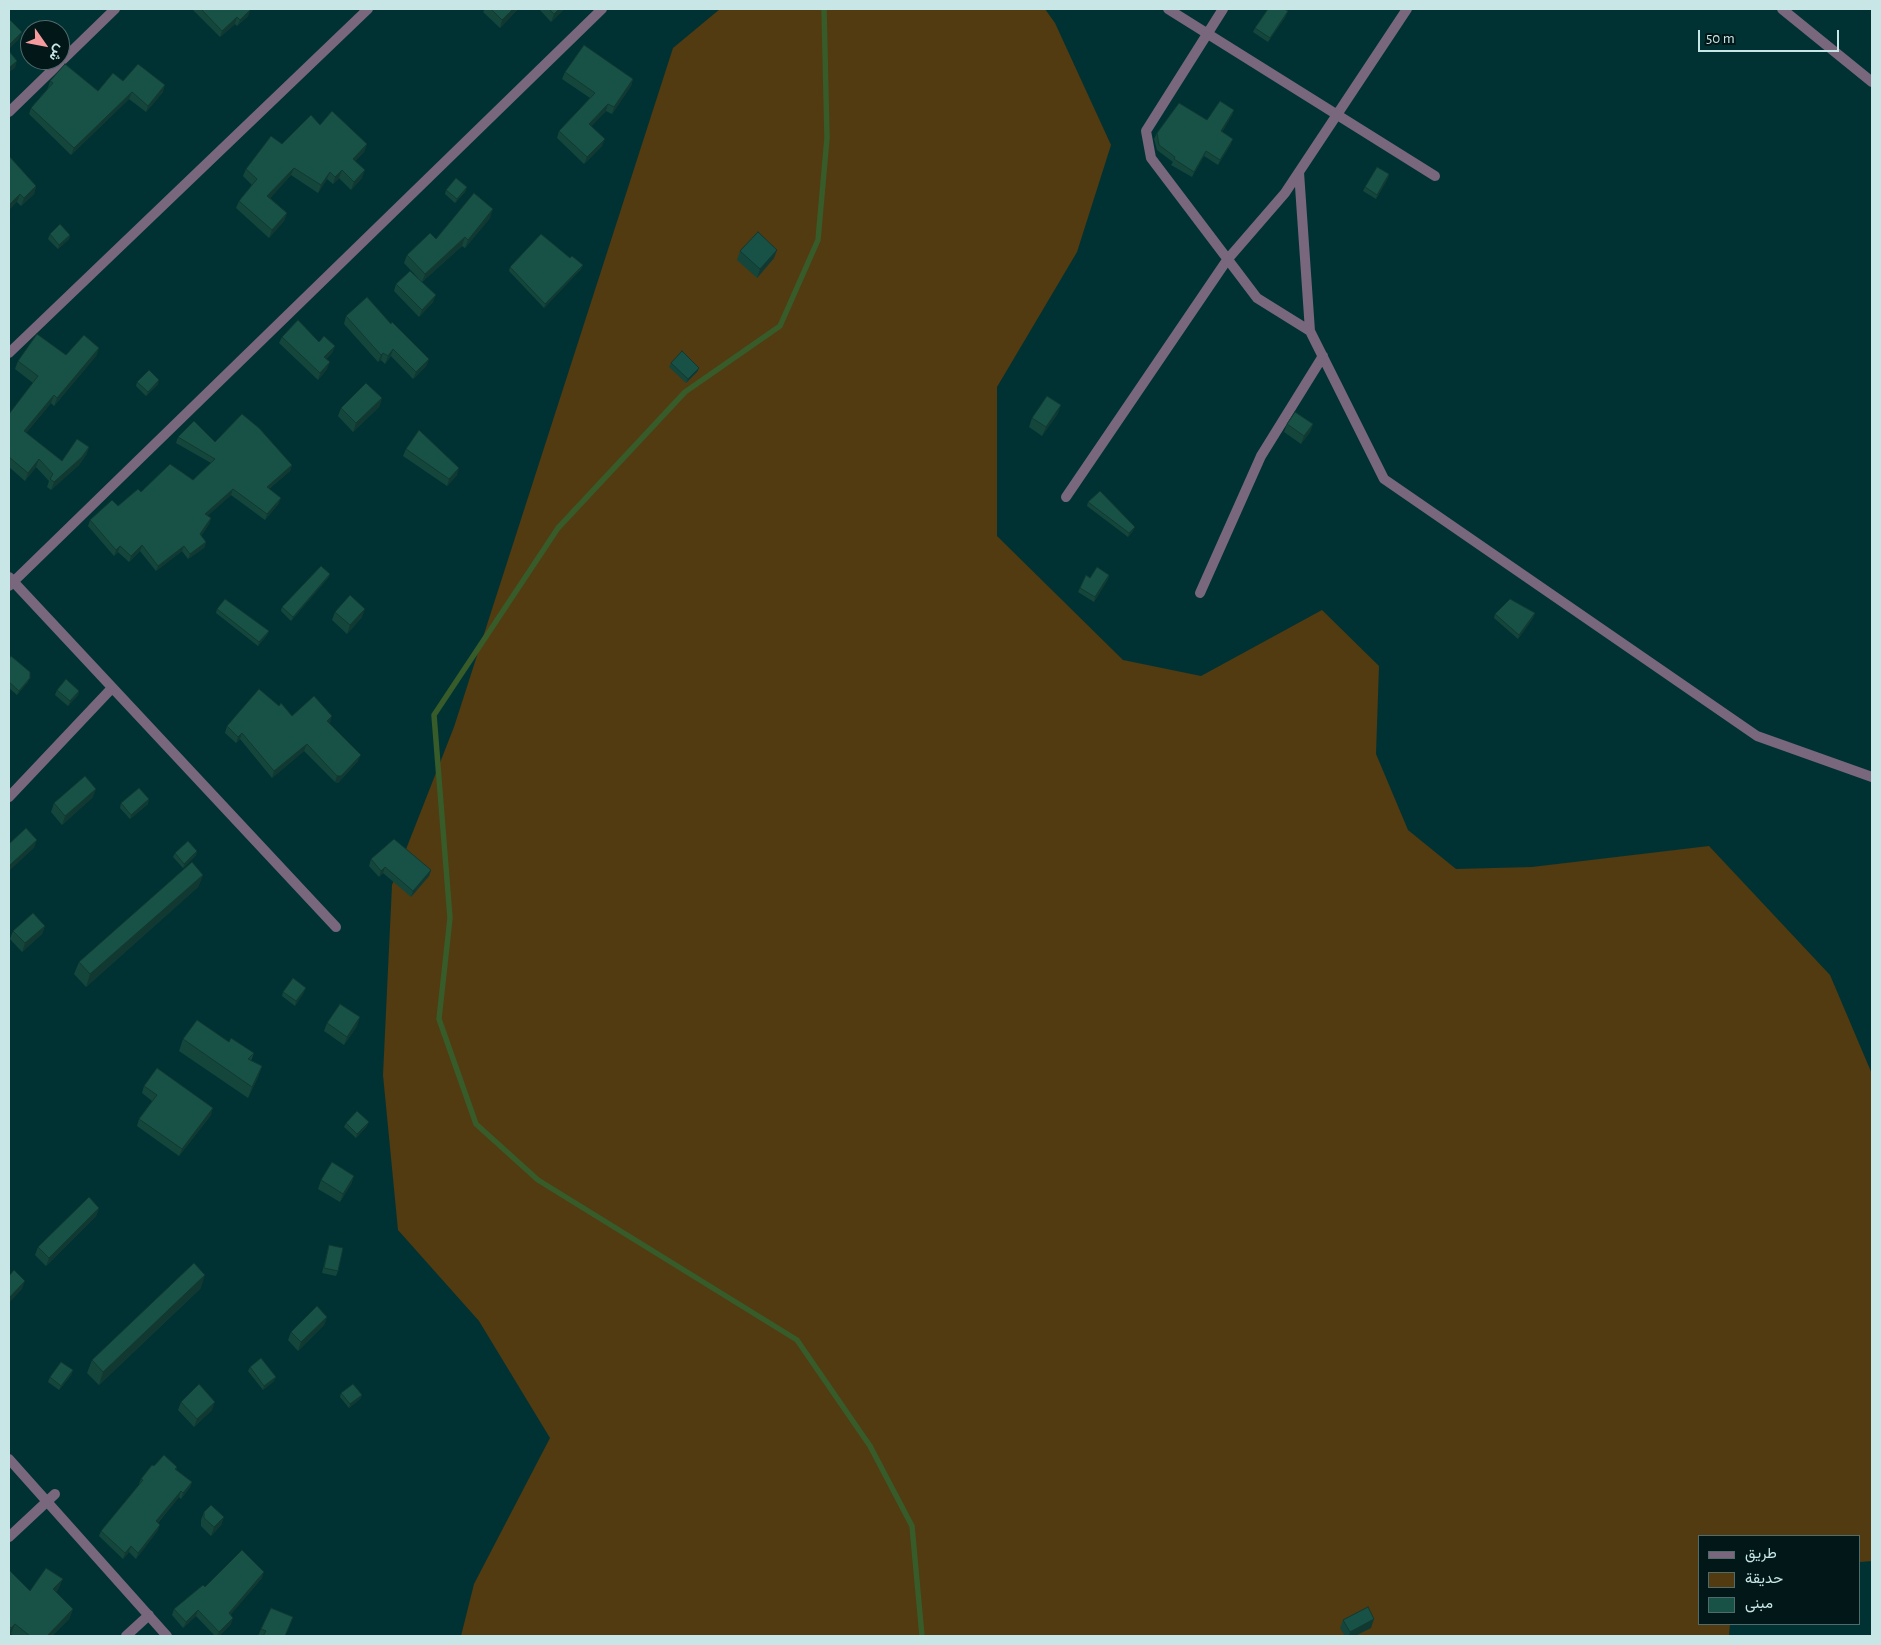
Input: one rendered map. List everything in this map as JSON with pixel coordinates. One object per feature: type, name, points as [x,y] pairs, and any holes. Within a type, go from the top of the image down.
[{"type":"street","points":[[9,112],[115,9]]},
{"type":"street","points":[[9,353],[368,9]]},
{"type":"street","points":[[336,927],[10,582],[602,9]]},
{"type":"street","points":[[1168,9],[1435,176]]},
{"type":"street","points":[[1223,9],[1146,131],[1151,158],[1227,260],[1258,298],[1310,331]]},
{"type":"street","points":[[1066,497],[1227,260],[1285,193],[1408,9]]},
{"type":"street","points":[[1782,9],[1872,82]]},
{"type":"street","points":[[1299,172],[1310,331],[1384,479],[1757,736],[1872,777]]},
{"type":"street","points":[[1200,593],[1261,456],[1323,356]]},
{"type":"street","points":[[9,797],[112,688]]},
{"type":"street","points":[[9,1459],[51,1498],[167,1636]]},
{"type":"street","points":[[9,1537],[51,1498]]},
{"type":"street","points":[[126,1636],[149,1615]]},
{"type":"green space","points":[[720,9],[1045,9],[1055,23],[1111,145],[1077,252],[997,387],[997,536],[1123,660],[1201,676],[1322,610],[1379,666],[1376,754],[1408,830],[1456,869],[1532,867],[1709,846],[1830,975],[1872,1074],[1872,1561],[1861,1562],[1861,1535],[1698,1535],[1698,1625],[1730,1625],[1729,1636],[461,1636],[474,1584],[550,1438],[479,1321],[398,1230],[383,1075],[392,885],[454,727],[673,48]]},
{"type":"building","points":[[201,9],[251,9],[240,20],[237,17],[222,31]]},
{"type":"building","points":[[491,9],[513,9],[502,20]]},
{"type":"building","points":[[549,9],[559,9],[554,14]]},
{"type":"building","points":[[1268,9],[1284,9],[1288,11],[1270,38],[1255,28]]},
{"type":"building","points":[[9,19],[20,30],[20,34],[9,45]]},
{"type":"building","points":[[584,45],[633,79],[614,107],[608,104],[589,124],[605,139],[587,157],[559,131],[595,93],[565,72]]},
{"type":"building","points":[[9,51],[17,61],[9,68]]},
{"type":"building","points":[[138,64],[165,85],[148,106],[132,92],[74,148],[31,108],[53,83],[50,81],[60,70],[70,70],[70,68],[98,91],[113,73],[123,81]]},
{"type":"building","points":[[1220,101],[1234,110],[1221,131],[1233,139],[1220,160],[1206,151],[1194,172],[1174,159],[1175,157],[1159,145],[1157,133],[1179,103],[1207,120]]},
{"type":"building","points":[[332,111],[367,144],[353,159],[365,170],[354,182],[342,170],[335,177],[330,172],[321,185],[294,168],[267,196],[287,213],[272,230],[239,201],[257,179],[246,169],[271,136],[282,144],[311,115],[320,125]]},
{"type":"building","points":[[9,156],[36,186],[24,198],[20,194],[9,205]]},
{"type":"building","points":[[1377,167],[1389,174],[1377,195],[1365,187]]},
{"type":"building","points":[[456,178],[467,187],[457,199],[446,190]]},
{"type":"building","points":[[474,193],[493,209],[468,240],[465,237],[425,274],[407,255],[430,233],[436,239]]},
{"type":"building","points":[[60,224],[70,235],[59,245],[50,234]]},
{"type":"building","points":[[758,232],[777,250],[760,269],[740,251]]},
{"type":"building","points":[[541,234],[570,258],[572,256],[583,265],[545,304],[510,267]]},
{"type":"building","points":[[410,271],[436,295],[422,310],[396,284]]},
{"type":"building","points":[[367,297],[391,324],[392,322],[429,359],[416,372],[393,349],[388,356],[383,353],[381,355],[346,316]]},
{"type":"building","points":[[298,320],[319,342],[324,336],[335,346],[324,357],[330,362],[320,373],[282,337]]},
{"type":"building","points":[[37,334],[66,355],[84,335],[99,348],[57,398],[54,395],[24,431],[62,461],[77,439],[89,447],[82,457],[54,482],[50,479],[53,474],[39,459],[28,473],[9,457],[9,414],[38,376],[18,361]]},
{"type":"building","points":[[682,351],[699,368],[688,379],[671,363]]},
{"type":"building","points":[[149,370],[159,380],[148,392],[137,382]]},
{"type":"building","points":[[366,383],[382,398],[356,423],[341,408]]},
{"type":"building","points":[[1047,396],[1061,405],[1046,427],[1032,418]]},
{"type":"building","points":[[1295,412],[1313,424],[1304,436],[1287,424]]},
{"type":"building","points":[[242,414],[259,428],[292,465],[267,487],[281,498],[267,514],[233,489],[205,514],[211,518],[200,534],[206,542],[190,554],[184,546],[158,566],[142,545],[131,556],[120,546],[116,550],[90,520],[112,500],[118,506],[138,489],[141,492],[170,464],[193,480],[215,459],[178,437],[194,421],[215,442]]},
{"type":"building","points":[[419,430],[459,468],[449,479],[406,449]]},
{"type":"building","points":[[1100,491],[1135,527],[1129,533],[1088,502]]},
{"type":"building","points":[[321,566],[330,574],[293,617],[282,607]]},
{"type":"building","points":[[1097,567],[1109,575],[1095,597],[1080,588],[1086,575],[1090,578]]},
{"type":"building","points":[[350,595],[365,609],[350,625],[335,612]]},
{"type":"building","points":[[225,599],[269,631],[259,642],[217,609]]},
{"type":"building","points":[[1510,599],[1535,613],[1519,635],[1495,614]]},
{"type":"building","points":[[11,656],[30,672],[30,678],[19,691],[9,682],[9,659]]},
{"type":"building","points":[[66,679],[79,691],[70,701],[57,690]]},
{"type":"building","points":[[259,689],[279,706],[281,703],[292,716],[314,696],[332,716],[327,721],[361,755],[341,776],[337,776],[307,744],[274,771],[242,733],[238,737],[227,726]]},
{"type":"building","points":[[85,776],[96,789],[65,816],[54,803]]},
{"type":"building","points":[[139,788],[149,799],[131,815],[121,803]]},
{"type":"building","points":[[26,828],[37,840],[9,866],[9,844]]},
{"type":"building","points":[[394,839],[431,870],[413,891],[385,867],[381,871],[371,859]]},
{"type":"building","points":[[188,841],[197,851],[184,864],[175,853]]},
{"type":"building","points":[[192,862],[203,875],[90,974],[79,962]]},
{"type":"building","points":[[33,913],[45,926],[25,943],[13,931]]},
{"type":"building","points":[[293,978],[306,988],[296,1001],[283,992]]},
{"type":"building","points":[[340,1004],[360,1017],[347,1037],[327,1023]]},
{"type":"building","points":[[197,1020],[229,1042],[231,1038],[254,1053],[248,1059],[262,1066],[252,1087],[183,1039]]},
{"type":"building","points":[[157,1068],[213,1108],[182,1149],[139,1119],[157,1095],[144,1086]]},
{"type":"building","points":[[357,1111],[369,1122],[357,1134],[346,1123]]},
{"type":"building","points":[[332,1162],[354,1176],[343,1194],[321,1180]]},
{"type":"building","points":[[89,1197],[99,1208],[49,1258],[38,1247]]},
{"type":"building","points":[[329,1245],[343,1248],[338,1271],[324,1268]]},
{"type":"building","points":[[194,1263],[205,1275],[103,1372],[92,1360]]},
{"type":"building","points":[[14,1270],[25,1281],[9,1298],[9,1276]]},
{"type":"building","points":[[317,1306],[327,1317],[301,1342],[291,1332]]},
{"type":"building","points":[[261,1358],[276,1377],[264,1386],[250,1367]]},
{"type":"building","points":[[61,1362],[73,1370],[61,1386],[50,1377]]},
{"type":"building","points":[[199,1384],[215,1402],[197,1419],[181,1402]]},
{"type":"building","points":[[353,1384],[362,1395],[350,1404],[341,1393]]},
{"type":"building","points":[[164,1455],[177,1467],[175,1469],[192,1482],[183,1493],[181,1491],[156,1521],[160,1525],[138,1553],[131,1546],[125,1553],[101,1531],[143,1480],[141,1479],[152,1465],[154,1466]]},
{"type":"building","points":[[211,1505],[224,1517],[214,1527],[204,1518],[204,1512]]},
{"type":"building","points":[[242,1550],[264,1572],[229,1613],[233,1618],[219,1632],[198,1610],[186,1622],[174,1609],[203,1585],[205,1587]]},
{"type":"building","points":[[46,1568],[63,1579],[53,1589],[73,1609],[47,1636],[30,1636],[15,1624],[11,1628],[9,1626],[9,1570],[30,1591]]},
{"type":"building","points":[[1368,1607],[1374,1619],[1350,1632],[1343,1620]]},
{"type":"building","points":[[271,1608],[293,1617],[285,1636],[263,1636],[266,1631],[261,1629]]},
{"type":"waterway","points":[[824,9],[827,138],[818,240],[780,326],[685,392],[558,528],[434,715],[450,918],[439,1019],[476,1124],[538,1180],[797,1340],[870,1446],[912,1526],[922,1636]]}]
